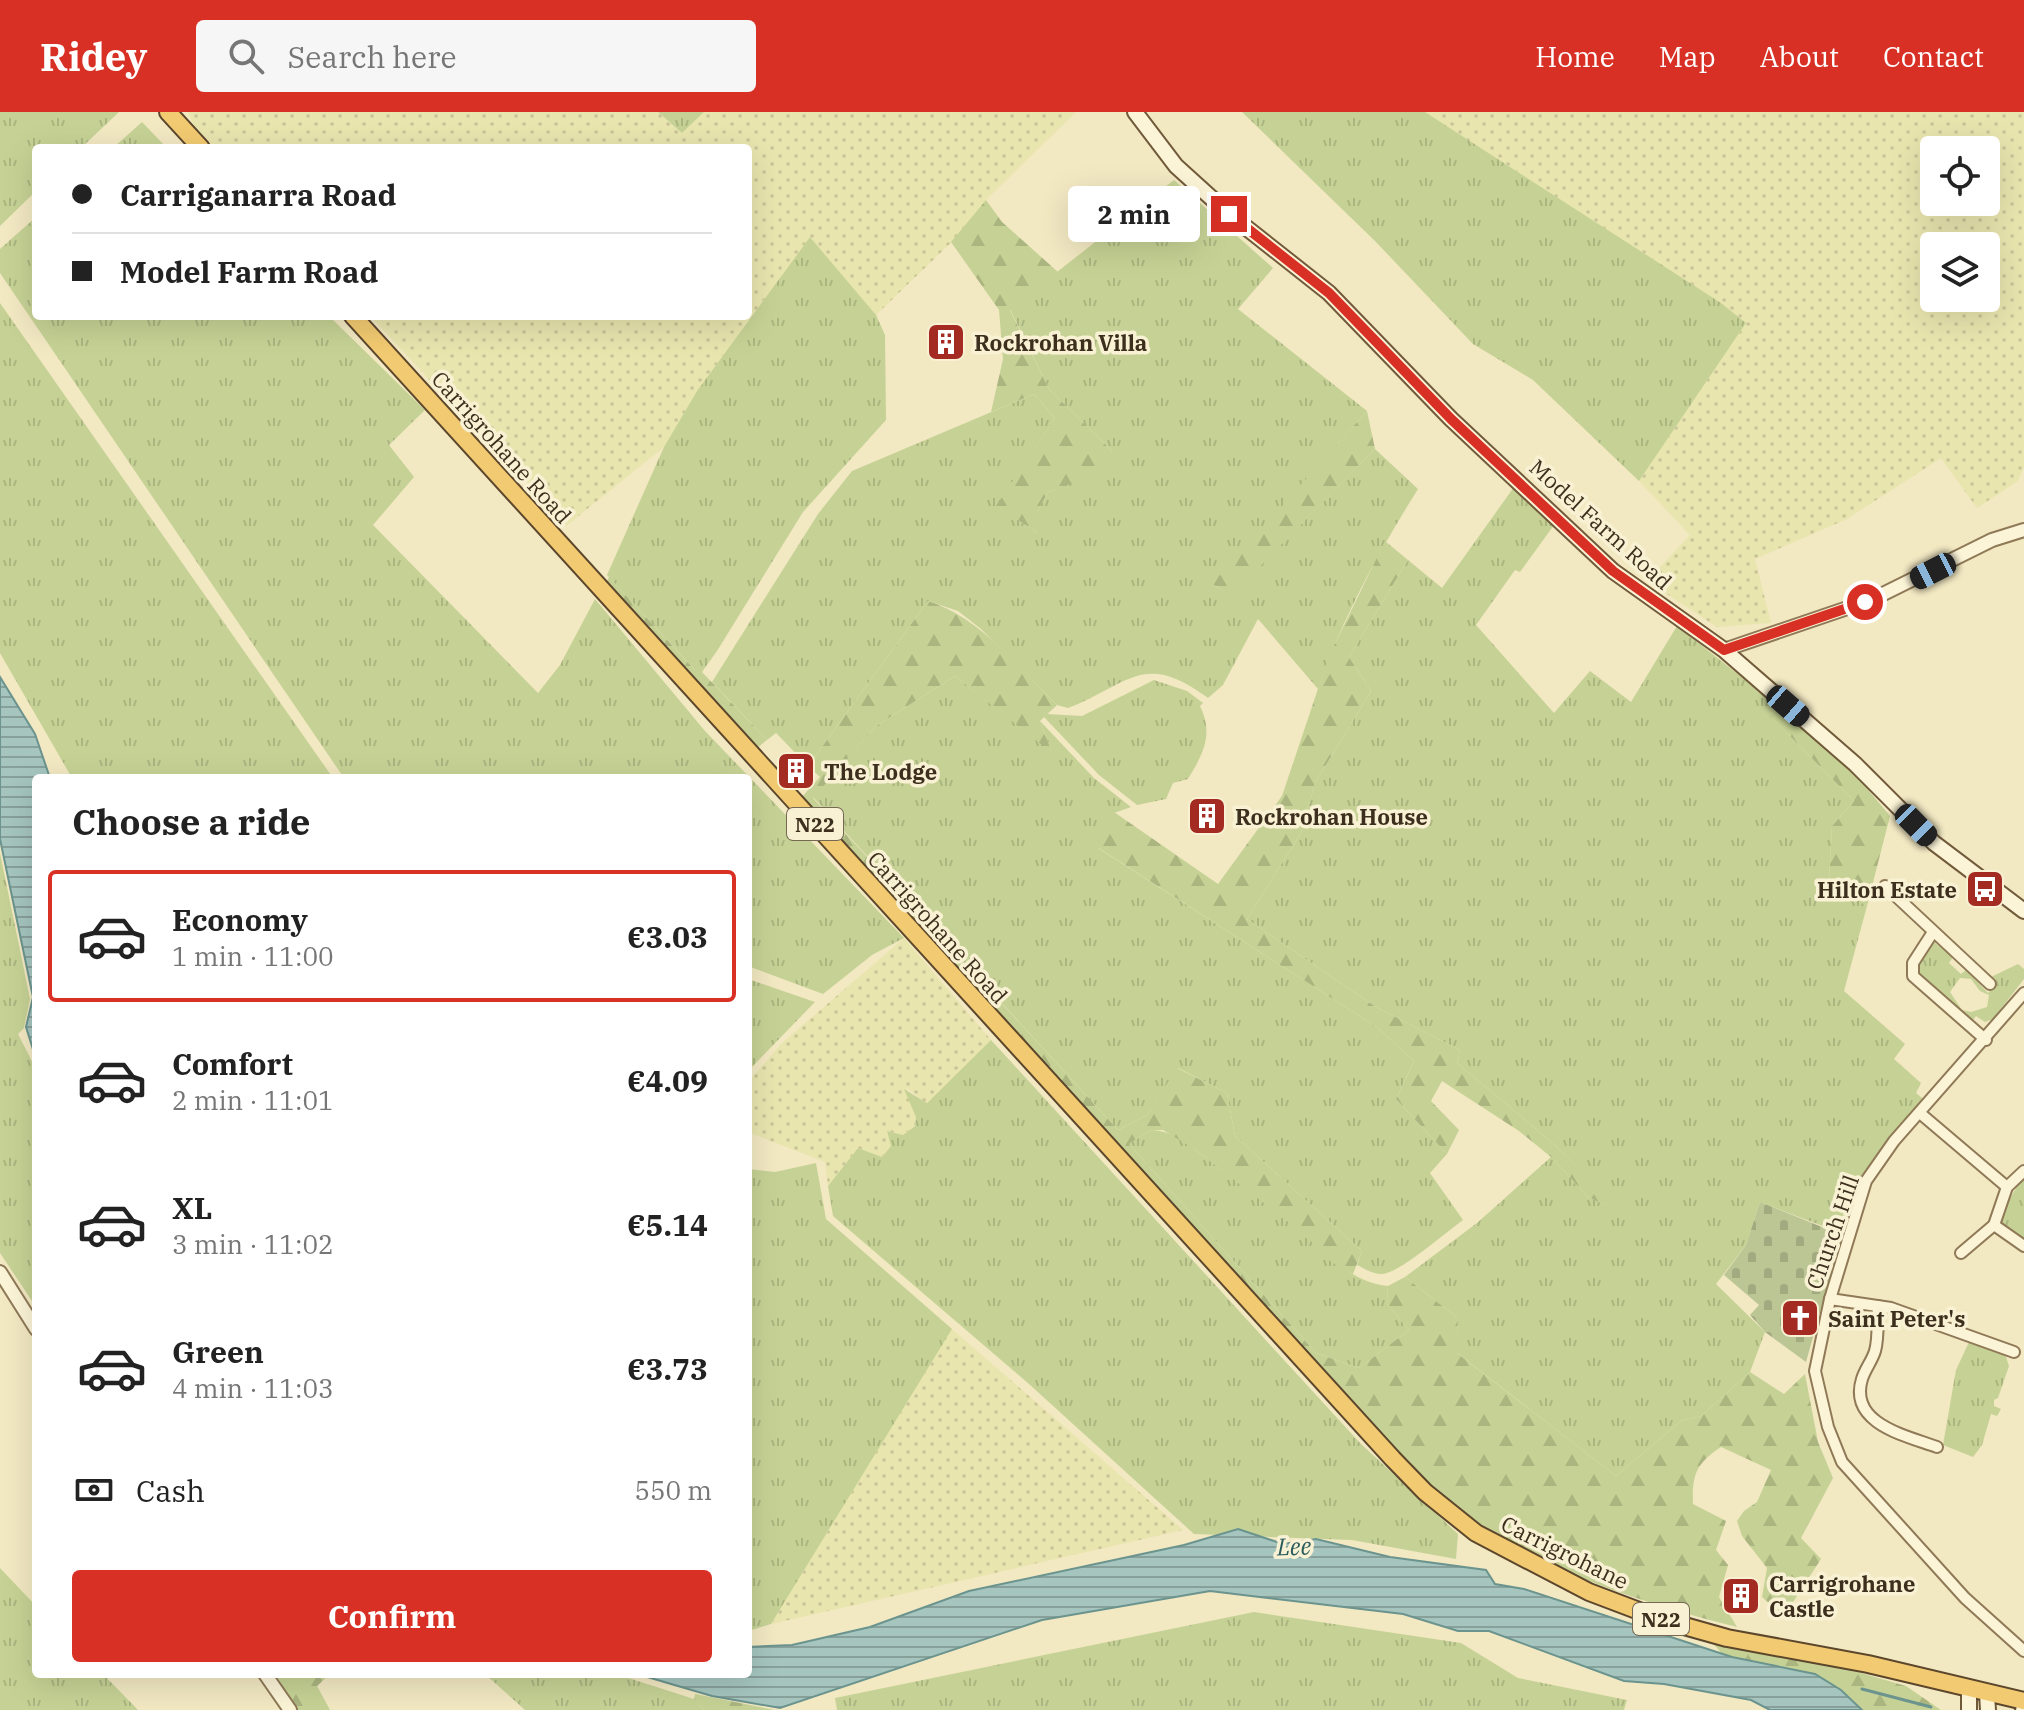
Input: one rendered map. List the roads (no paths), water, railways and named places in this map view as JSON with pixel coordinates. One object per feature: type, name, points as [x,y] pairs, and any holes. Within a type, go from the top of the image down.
[{"type":"highway","points":[[168,112],[197,144]]},
{"type":"highway","name":"Carrigrohane Road","points":[[357,320],[1393,1459]]},
{"type":"highway","name":"Carrigrohane","points":[[1393,1459],[1434,1500],[1476,1533],[1589,1592],[1663,1620],[1727,1638],[1868,1664],[1969,1689],[1987,1702],[2024,1701]]},
{"type":"main road","name":"Model Farm Road","points":[[1135,112],[1176,166],[1229,214],[1329,293],[1451,419],[1613,571],[1724,650],[1855,764],[1934,843],[2024,911]]},
{"type":"main road","points":[[1969,1689],[1969,1710]]},
{"type":"street","points":[[1724,650],[1871,600],[1992,540],[2024,530]]},
{"type":"street","points":[[1885,886],[1990,984]]},
{"type":"street","points":[[1933,932],[1913,963],[1913,976],[1986,1040]]},
{"type":"street","name":"Church Hill","points":[[2024,993],[1986,1040],[1894,1141],[1866,1181],[1830,1299],[1815,1371],[1828,1427],[1842,1462],[1965,1598],[2024,1651]]},
{"type":"street","points":[[1921,1114],[2007,1187]]},
{"type":"street","points":[[1961,1253],[1994,1225],[2007,1187],[2024,1171]]},
{"type":"street","points":[[1994,1225],[2024,1246]]},
{"type":"street","points":[[0,1272],[32,1323]]},
{"type":"street","points":[[1830,1299],[1878,1306],[2014,1352]]},
{"type":"street","points":[[1878,1306],[1876,1350],[1861,1381],[1860,1396],[1865,1411],[1884,1428],[1937,1447]]},
{"type":"street","points":[[268,1678],[290,1710]]},
{"type":"water","points":[[0,677],[35,734],[49,774],[32,774],[32,992],[0,839]]},
{"type":"water","points":[[32,1001],[32,1046],[26,1027]]},
{"type":"water","name":"Lee","points":[[1238,1529],[1283,1544],[1316,1539],[1390,1557],[1486,1570],[1495,1584],[1524,1589],[1732,1657],[1815,1674],[1841,1690],[1862,1710],[1770,1710],[1751,1700],[1664,1684],[1624,1681],[1489,1631],[1458,1631],[1403,1614],[1210,1591],[1042,1620],[780,1708],[712,1696],[651,1678],[752,1678],[752,1647],[792,1645],[870,1627],[969,1591],[1184,1545]]},
{"type":"waterway","points":[[1862,1689],[1931,1707]]},
{"type":"place","name":"Rockrohan Villa","points":[[946,342]]},
{"type":"place","name":"The Lodge","points":[[796,771]]},
{"type":"place","name":"Rockrohan House","points":[[1207,816]]},
{"type":"place","name":"Hilton Estate","points":[[1985,889]]},
{"type":"place","name":"Saint Peter's","points":[[1800,1318]]},
{"type":"place","name":"Carrigrohane Castle","points":[[1741,1596]]}]
